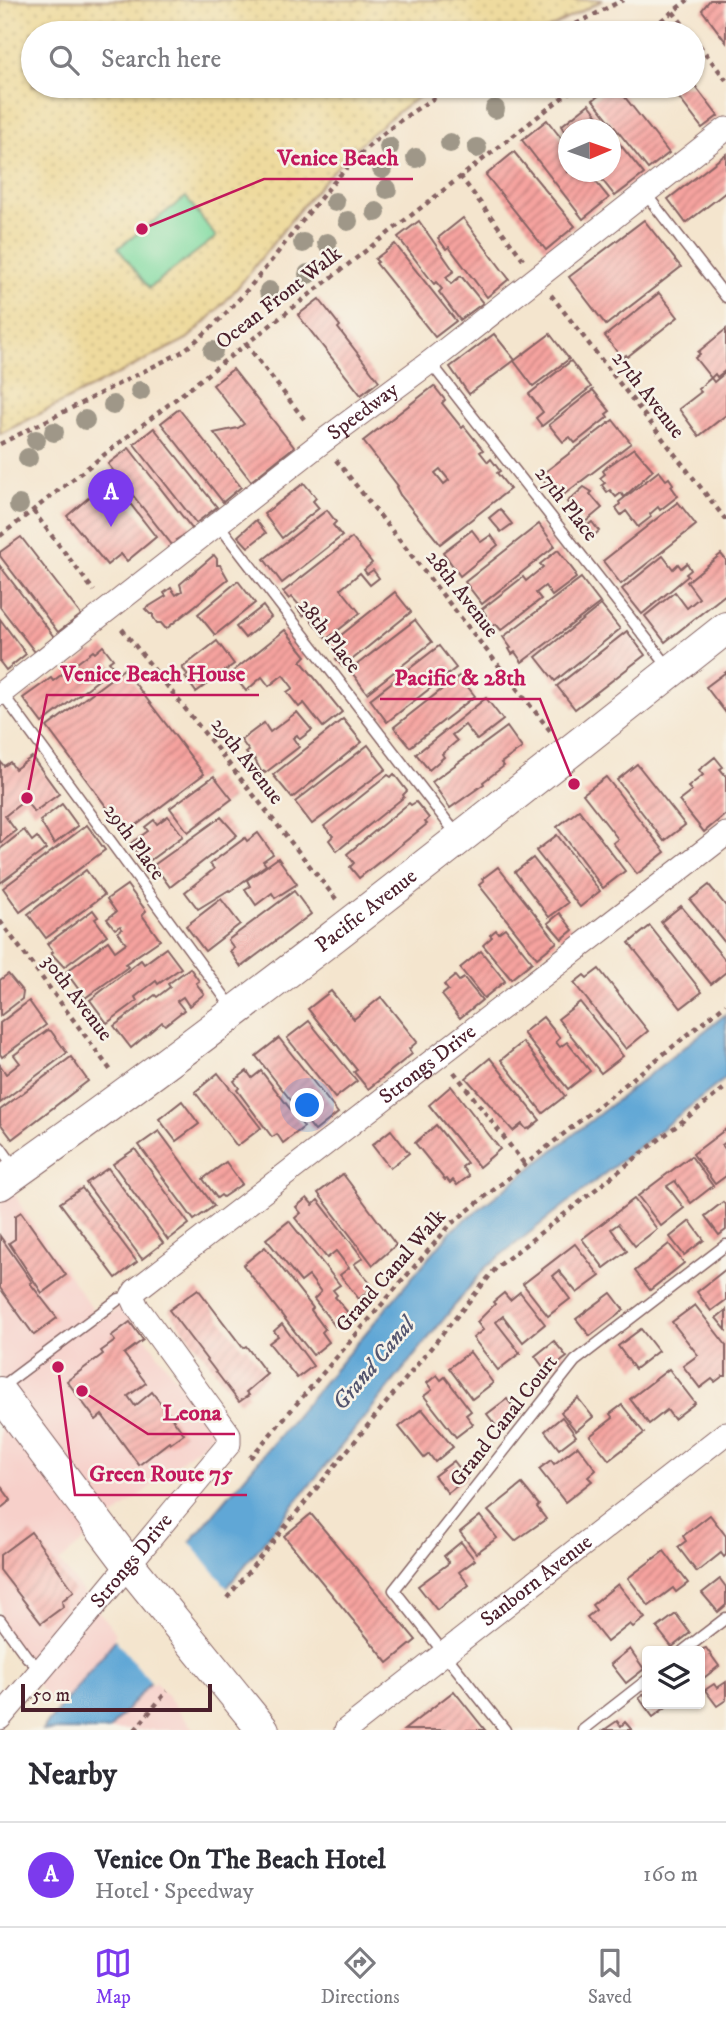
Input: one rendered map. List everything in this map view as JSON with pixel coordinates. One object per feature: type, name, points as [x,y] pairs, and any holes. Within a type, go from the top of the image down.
[{"type":"main road","name":"Pacific Avenue","points":[[6,1168],[129,1093],[236,1013],[726,628]]},
{"type":"main road","points":[[0,1390],[139,1577],[263,1730]]},
{"type":"street","name":"Speedway","points":[[1,693],[726,130]]},
{"type":"street","name":"Strongs Drive","points":[[0,1718],[42,1670],[139,1577],[169,1515],[229,1444],[229,1434],[138,1307],[132,1296],[136,1290],[726,834]]},
{"type":"street","name":"Sanborn Avenue","points":[[346,1730],[726,1433]]},
{"type":"lane","points":[[645,193],[726,297]]},
{"type":"lane","name":"27th Place","points":[[430,362],[672,671]]},
{"type":"lane","name":"28th Place","points":[[219,524],[460,838]]},
{"type":"lane","name":"29th Place","points":[[1,693],[236,1013]]},
{"type":"lane","name":"Grand Canal Court","points":[[443,1655],[394,1590],[575,1362],[726,1245]]},
{"type":"lane","name":"Strongs Drive","points":[[0,1390],[119,1299],[132,1296]]},
{"type":"lane","points":[[690,1646],[726,1618]]},
{"type":"lane","points":[[0,1620],[27,1657],[42,1670]]},
{"type":"lane","points":[[443,1655],[505,1730]]},
{"type":"lane","points":[[583,1730],[642,1684]]},
{"type":"path","points":[[582,21],[624,0]]},
{"type":"path","points":[[661,21],[688,0]]},
{"type":"path","points":[[673,12],[680,21]]},
{"type":"path","points":[[705,53],[726,80]]},
{"type":"path","points":[[0,444],[180,353],[200,339],[236,304],[335,181],[366,149],[432,98]]},
{"type":"path","name":"Ocean Front Walk","points":[[0,536],[561,98]]},
{"type":"path","points":[[460,176],[526,264]]},
{"type":"path","name":"27th Avenue","points":[[546,289],[726,520]]},
{"type":"path","points":[[246,344],[313,430]]},
{"type":"path","name":"28th Avenue","points":[[331,454],[568,753]]},
{"type":"path","points":[[33,511],[98,597]]},
{"type":"path","name":"29th Avenue","points":[[115,620],[354,921]]},
{"type":"path","name":"30th Avenue","points":[[0,921],[129,1093]]},
{"type":"path","name":"Grand Canal Walk","points":[[243,1466],[451,1224],[726,1004]]},
{"type":"path","points":[[441,1055],[525,1165]]},
{"type":"path","points":[[227,1598],[497,1267],[726,1087]]},
{"type":"path","points":[[135,1730],[167,1691]]},
{"type":"shaded area","points":[[0,1165],[22,1208],[100,1320],[122,1305],[215,1433],[59,1562],[194,1730],[73,1730],[0,1636]]},
{"type":"sand","points":[[0,0],[603,0],[563,21],[21,21],[21,98],[418,98],[387,120],[343,160],[239,286],[187,339],[0,434]]},
{"type":"green space","points":[[186,197],[216,237],[149,288],[118,248]]},
{"type":"water","name":"Grand Canal","points":[[726,1014],[726,1078],[485,1268],[150,1683],[109,1730],[42,1730],[191,1541],[451,1231]]},
{"type":"pier","points":[[188,1540],[229,1590],[153,1685],[113,1637]]},
{"type":"building","points":[[710,0],[726,0],[726,42],[702,10]]},
{"type":"building","points":[[625,98],[669,153],[648,169],[621,135],[621,119],[608,119],[593,100]]},
{"type":"building","points":[[679,98],[704,98],[718,116],[702,128]]},
{"type":"building","points":[[589,104],[601,119],[570,119]]},
{"type":"building","points":[[547,120],[558,134],[558,182],[596,182],[609,198],[583,219],[522,140]]},
{"type":"building","points":[[621,146],[644,174],[615,196],[604,182],[621,182]]},
{"type":"building","points":[[514,152],[575,226],[546,250],[486,175]]},
{"type":"building","points":[[726,154],[726,192],[686,223],[668,199]]},
{"type":"building","points":[[463,218],[509,279],[487,297],[449,247],[446,249],[438,238]]},
{"type":"building","points":[[644,220],[681,267],[606,325],[569,277]]},
{"type":"building","points":[[419,221],[454,271],[446,277],[451,284],[461,276],[483,303],[460,320],[439,292],[442,289],[436,282],[434,284],[398,237]]},
{"type":"building","points":[[395,244],[456,321],[435,337],[376,263],[378,262],[375,259]]},
{"type":"building","points":[[659,293],[678,317],[627,357],[626,355],[622,358],[605,336]]},
{"type":"building","points":[[319,299],[379,381],[361,395],[298,315]]},
{"type":"building","points":[[726,329],[726,370],[711,378],[695,358],[700,354],[698,352]]},
{"type":"building","points":[[494,334],[515,360],[469,394],[450,367]]},
{"type":"building","points":[[550,334],[569,359],[533,386],[514,361]]},
{"type":"building","points":[[571,361],[591,387],[542,426],[536,418],[543,412],[529,394]]},
{"type":"building","points":[[233,369],[294,447],[251,481],[214,433],[238,428],[244,424],[213,385]]},
{"type":"building","points":[[726,372],[726,415],[699,436],[679,409],[701,392],[698,389],[711,378],[714,382]]},
{"type":"building","points":[[434,386],[445,400],[442,403],[483,450],[480,452],[488,462],[491,459],[500,471],[497,473],[510,489],[440,544],[400,495],[396,487],[398,486],[363,441]],"holes":[[[440,469],[449,480],[444,484],[435,473]]]},
{"type":"building","points":[[593,390],[610,411],[606,414],[608,417],[575,443],[570,437],[563,442],[549,425]]},
{"type":"building","points":[[179,409],[241,487],[223,502],[161,423]]},
{"type":"building","points":[[613,420],[631,443],[558,499],[540,476]]},
{"type":"building","points":[[154,428],[217,507],[196,523],[134,444]]},
{"type":"building","points":[[129,448],[193,530],[176,540],[178,542],[173,546],[108,464]]},
{"type":"building","points":[[634,448],[653,470],[624,497],[621,493],[616,497],[610,490],[607,492],[602,485],[605,483],[600,478],[607,467]]},
{"type":"building","points":[[659,471],[666,480],[669,478],[678,496],[660,510],[658,507],[650,514],[651,517],[638,527],[626,511],[621,515],[616,508],[619,502]]},
{"type":"building","points":[[111,479],[156,537],[127,561],[121,554],[107,565],[67,516]]},
{"type":"building","points":[[304,483],[316,498],[313,501],[319,508],[282,538],[264,514]]},
{"type":"building","points":[[584,487],[592,492],[590,494],[602,508],[584,523],[567,502]]},
{"type":"building","points":[[678,502],[696,525],[621,584],[603,561]]},
{"type":"building","points":[[500,509],[512,524],[501,532],[489,518]]},
{"type":"building","points":[[327,510],[336,522],[333,525],[342,536],[282,583],[264,559]]},
{"type":"building","points":[[256,520],[266,533],[248,547],[238,536]]},
{"type":"building","points":[[592,522],[599,531],[589,540],[582,530]]},
{"type":"building","points":[[539,524],[555,546],[482,604],[465,582]]},
{"type":"building","points":[[472,530],[481,542],[491,535],[498,545],[460,576],[443,552]]},
{"type":"building","points":[[21,537],[81,615],[58,632],[0,556],[0,552]]},
{"type":"building","points":[[352,538],[372,563],[364,570],[367,574],[373,570],[379,578],[370,585],[360,573],[341,589],[360,613],[327,639],[306,614],[303,616],[297,608],[300,606],[292,597],[289,599],[283,592]]},
{"type":"building","points":[[558,550],[576,574],[576,578],[552,596],[545,586],[536,593],[541,599],[501,630],[496,624],[490,628],[482,617],[486,615],[482,609],[523,577],[526,581],[543,567],[540,564]]},
{"type":"building","points":[[721,554],[726,560],[726,594],[665,642],[645,616],[675,592],[687,608],[699,598],[687,582]]},
{"type":"building","points":[[214,555],[217,565],[220,565],[228,579],[166,629],[161,623],[157,623],[153,614],[145,609],[166,596],[164,593],[171,588],[176,595],[182,591],[180,584]]},
{"type":"building","points":[[663,556],[673,569],[678,564],[681,568],[687,563],[691,570],[686,574],[688,576],[642,614],[622,589]]},
{"type":"building","points":[[0,566],[54,637],[35,652],[0,607]]},
{"type":"building","points":[[581,578],[600,603],[522,662],[515,652],[512,654],[503,637]]},
{"type":"building","points":[[238,581],[255,603],[215,635],[198,614]]},
{"type":"building","points":[[395,592],[411,612],[343,667],[336,659],[340,656],[330,644]]},
{"type":"building","points":[[601,605],[620,629],[555,681],[536,657]]},
{"type":"building","points":[[263,606],[271,617],[245,638],[236,627]]},
{"type":"building","points":[[0,619],[26,654],[6,670],[0,662]]},
{"type":"building","points":[[415,620],[432,642],[367,693],[350,670]]},
{"type":"building","points":[[285,630],[306,656],[301,661],[342,712],[323,727],[304,703],[299,707],[287,692],[293,688],[283,675],[269,686],[262,677],[246,691],[231,673]]},
{"type":"building","points":[[627,631],[645,655],[575,709],[557,686]]},
{"type":"building","points":[[217,641],[234,664],[196,692],[182,668]]},
{"type":"building","points":[[103,646],[113,659],[109,662],[114,668],[42,723],[23,698]]},
{"type":"building","points":[[439,646],[456,668],[387,722],[370,699]]},
{"type":"building","points":[[124,669],[204,774],[126,833],[47,727]]},
{"type":"building","points":[[726,672],[726,713],[706,687]]},
{"type":"building","points":[[459,676],[475,696],[410,747],[394,727]]},
{"type":"building","points":[[486,698],[503,720],[477,740],[465,725],[452,735],[457,741],[429,770],[416,754]]},
{"type":"building","points":[[297,712],[312,730],[300,739],[297,735],[293,738],[299,747],[262,773],[254,758],[252,760],[246,753],[249,751],[241,740],[264,723],[270,732]]},
{"type":"building","points":[[343,719],[362,742],[292,798],[273,775]]},
{"type":"building","points":[[507,727],[522,748],[501,763],[504,766],[483,782],[484,784],[450,808],[432,782]]},
{"type":"building","points":[[368,745],[386,769],[312,824],[295,802]]},
{"type":"building","points":[[32,757],[59,794],[34,812],[25,800],[5,816],[16,831],[0,843],[0,761],[4,766],[10,762],[15,769]]},
{"type":"building","points":[[715,757],[726,776],[726,814],[704,832],[679,801],[692,791],[688,787],[703,775],[699,770]]},
{"type":"building","points":[[637,764],[685,825],[664,841],[617,780]]},
{"type":"building","points":[[394,774],[407,791],[404,797],[337,851],[329,840],[333,836],[324,826],[388,775],[391,777]]},
{"type":"building","points":[[214,776],[232,799],[188,832],[170,808]]},
{"type":"building","points":[[606,777],[665,852],[637,874],[613,843],[618,839],[583,794]]},
{"type":"building","points":[[416,802],[429,818],[425,822],[427,824],[359,878],[350,867],[354,863],[347,854],[409,803],[411,805]]},
{"type":"building","points":[[62,804],[78,826],[54,844],[40,821]]},
{"type":"building","points":[[579,810],[625,871],[603,888],[557,827]]},
{"type":"building","points":[[168,816],[183,836],[145,864],[130,844],[148,831],[145,827],[154,820],[157,824]]},
{"type":"building","points":[[221,817],[237,835],[170,887],[154,865]]},
{"type":"building","points":[[87,825],[105,850],[20,912],[3,888]]},
{"type":"building","points":[[24,830],[32,841],[37,837],[46,849],[0,883],[0,849]]},
{"type":"building","points":[[258,833],[273,854],[263,861],[266,865],[230,891],[198,909],[185,892],[214,869],[210,864],[245,838],[247,841]]},
{"type":"building","points":[[557,835],[600,891],[580,907],[536,851]]},
{"type":"building","points":[[278,858],[297,884],[275,898],[272,893],[256,905],[245,889],[250,886],[247,880]]},
{"type":"building","points":[[533,858],[568,903],[549,917],[515,872]]},
{"type":"building","points":[[498,867],[557,942],[537,958],[479,885],[484,881],[482,879]]},
{"type":"building","points":[[86,870],[104,895],[46,938],[28,914]]},
{"type":"building","points":[[127,885],[146,911],[142,915],[160,940],[125,964],[128,967],[85,998],[66,972],[108,941],[115,951],[126,943],[118,932],[122,929],[120,926],[115,929],[107,919],[116,912],[107,899]]},
{"type":"building","points":[[709,885],[726,906],[726,944],[690,900]]},
{"type":"building","points":[[294,891],[311,914],[241,967],[230,951],[234,948],[228,940]]},
{"type":"building","points":[[221,899],[240,924],[205,951],[186,926]]},
{"type":"building","points":[[681,906],[726,961],[726,972],[711,984],[661,922]]},
{"type":"building","points":[[93,910],[98,917],[95,919],[107,935],[64,967],[51,953],[53,952],[47,944]]},
{"type":"building","points":[[560,913],[573,930],[562,939],[548,923]]},
{"type":"building","points":[[650,926],[702,992],[681,1008],[629,943]]},
{"type":"building","points":[[505,928],[532,962],[511,979],[483,945],[496,930],[498,933]]},
{"type":"building","points":[[166,948],[181,968],[158,984],[156,981],[135,997],[137,1001],[107,1023],[90,1000],[141,960],[144,964]]},
{"type":"building","points":[[481,951],[505,981],[484,998],[460,968]]},
{"type":"building","points":[[190,968],[204,994],[189,1006],[183,997],[177,1001],[184,1010],[165,1025],[162,1022],[131,1048],[114,1026],[155,995],[157,997],[170,987],[168,984]]},
{"type":"building","points":[[599,969],[648,1031],[626,1049],[574,983]]},
{"type":"building","points":[[8,974],[23,992],[22,999],[0,1016],[0,980]]},
{"type":"building","points":[[455,976],[459,981],[464,978],[482,1000],[460,1018],[442,995],[448,990],[444,985]]},
{"type":"building","points":[[331,991],[354,1019],[381,997],[417,1042],[409,1049],[412,1054],[368,1089],[354,1072],[357,1070],[308,1009]]},
{"type":"building","points":[[29,1001],[46,1025],[2,1057],[0,1023]]},
{"type":"building","points":[[580,1002],[623,1056],[601,1073],[558,1019]]},
{"type":"building","points":[[543,1017],[560,1038],[556,1042],[560,1047],[567,1042],[590,1071],[568,1089],[523,1033]]},
{"type":"building","points":[[309,1021],[357,1081],[335,1098],[287,1038]]},
{"type":"building","points":[[48,1030],[67,1053],[0,1103],[0,1065],[6,1074],[20,1063],[14,1055]]},
{"type":"building","points":[[279,1038],[338,1113],[315,1131],[256,1056]]},
{"type":"building","points":[[523,1042],[565,1096],[543,1113],[501,1060]]},
{"type":"building","points":[[71,1057],[88,1081],[12,1139],[0,1123],[0,1110]]},
{"type":"building","points":[[490,1058],[540,1120],[530,1128],[526,1129],[522,1124],[513,1131],[466,1078]]},
{"type":"building","points":[[247,1071],[252,1078],[261,1071],[304,1127],[283,1143],[277,1134],[272,1137],[237,1090],[239,1088],[234,1081]]},
{"type":"building","points":[[218,1073],[261,1128],[237,1146],[195,1092]]},
{"type":"building","points":[[451,1086],[500,1149],[479,1167],[429,1105]]},
{"type":"building","points":[[182,1101],[199,1124],[176,1141],[159,1119]]},
{"type":"building","points":[[436,1125],[467,1163],[462,1167],[469,1176],[457,1185],[453,1180],[450,1183],[445,1180],[415,1143]]},
{"type":"building","points":[[726,1129],[726,1142],[722,1145],[726,1150],[726,1176],[715,1184],[693,1154]]},
{"type":"building","points":[[391,1130],[409,1153],[390,1168],[372,1145]]},
{"type":"building","points":[[159,1131],[214,1206],[194,1220],[139,1145]]},
{"type":"building","points":[[135,1149],[189,1224],[168,1240],[113,1164]]},
{"type":"building","points":[[691,1156],[713,1186],[691,1203],[675,1181],[667,1186],[684,1208],[661,1226],[638,1196]]},
{"type":"building","points":[[226,1162],[242,1184],[217,1198],[203,1179]]},
{"type":"building","points":[[108,1168],[163,1243],[142,1259],[86,1183]]},
{"type":"building","points":[[343,1174],[396,1245],[373,1265],[318,1193]]},
{"type":"building","points":[[82,1188],[137,1262],[116,1278],[60,1203]]},
{"type":"building","points":[[307,1198],[313,1205],[318,1200],[363,1258],[354,1264],[373,1287],[359,1299],[340,1275],[349,1268],[336,1251],[327,1258],[295,1218],[301,1213],[296,1207]]},
{"type":"building","points":[[634,1199],[657,1229],[635,1246],[618,1224],[611,1229],[627,1251],[604,1268],[582,1239]]},
{"type":"building","points":[[723,1202],[726,1206],[726,1230],[719,1235],[705,1216]]},
{"type":"building","points":[[21,1212],[66,1275],[42,1293],[9,1243],[15,1239],[15,1216]]},
{"type":"building","points":[[289,1221],[340,1285],[333,1290],[337,1295],[335,1297],[349,1314],[335,1326],[314,1299],[321,1292],[309,1276],[301,1282],[266,1239]]},
{"type":"building","points":[[690,1221],[704,1240],[684,1255],[670,1237]]},
{"type":"building","points":[[0,1236],[32,1282],[30,1283],[57,1318],[34,1335],[0,1288]]},
{"type":"building","points":[[575,1244],[600,1276],[577,1293],[559,1271],[553,1276],[570,1299],[548,1316],[523,1284]]},
{"type":"building","points":[[669,1244],[684,1263],[650,1290],[635,1271]]},
{"type":"building","points":[[265,1247],[313,1308],[311,1310],[325,1329],[322,1332],[329,1342],[313,1355],[243,1265]]},
{"type":"building","points":[[726,1269],[726,1300],[711,1311],[697,1292]]},
{"type":"building","points":[[198,1289],[243,1348],[246,1346],[267,1374],[246,1392],[249,1395],[239,1402],[169,1310]]},
{"type":"building","points":[[520,1292],[545,1324],[523,1342],[503,1316],[496,1322],[520,1353],[498,1370],[473,1338],[483,1330],[477,1322],[504,1293],[510,1300]]},
{"type":"building","points":[[611,1293],[624,1310],[590,1336],[576,1319]]},
{"type":"building","points":[[695,1305],[726,1345],[726,1376],[715,1382],[712,1379],[700,1388],[683,1366],[698,1355],[672,1322]]},
{"type":"building","points":[[726,1310],[726,1330],[716,1318]]},
{"type":"building","points":[[130,1322],[143,1340],[124,1354],[146,1383],[128,1396],[135,1406],[152,1392],[184,1434],[139,1465],[102,1415],[96,1420],[67,1381],[103,1354],[101,1351],[115,1341],[111,1336]]},
{"type":"building","points":[[282,1324],[313,1366],[297,1378],[269,1343],[278,1336],[274,1331]]},
{"type":"building","points":[[641,1329],[658,1351],[635,1369],[618,1346]]},
{"type":"building","points":[[554,1341],[567,1357],[547,1372],[535,1356]]},
{"type":"building","points":[[470,1352],[493,1383],[472,1399],[449,1368]]},
{"type":"building","points":[[669,1369],[695,1403],[674,1419],[667,1410],[649,1424],[630,1399]]},
{"type":"building","points":[[437,1375],[441,1380],[445,1377],[471,1411],[466,1415],[473,1424],[456,1437],[424,1396],[432,1390],[427,1383]]},
{"type":"building","points":[[578,1398],[593,1417],[576,1431],[561,1412]]},
{"type":"building","points":[[507,1399],[520,1415],[500,1431],[487,1414]]},
{"type":"building","points":[[622,1405],[644,1433],[609,1460],[590,1436],[613,1418],[610,1414]]},
{"type":"building","points":[[422,1409],[453,1447],[435,1462],[429,1454],[424,1458],[399,1427]]},
{"type":"building","points":[[562,1417],[576,1436],[559,1449],[545,1431]]},
{"type":"building","points":[[578,1446],[596,1470],[588,1477],[592,1481],[565,1502],[539,1469],[551,1460],[554,1464]]},
{"type":"building","points":[[454,1461],[467,1478],[448,1493],[434,1476]]},
{"type":"building","points":[[522,1484],[539,1505],[537,1507],[546,1519],[515,1541],[488,1511]]},
{"type":"building","points":[[0,1485],[11,1500],[0,1509]]},
{"type":"building","points":[[311,1514],[416,1640],[388,1663],[284,1536]]},
{"type":"building","points":[[710,1515],[726,1536],[726,1555],[724,1557],[721,1553],[697,1572],[678,1547],[686,1541],[683,1536]]},
{"type":"building","points":[[480,1516],[497,1538],[476,1553],[460,1532]]},
{"type":"building","points":[[31,1532],[74,1591],[62,1601],[63,1607],[41,1623],[0,1570],[0,1555]]},
{"type":"building","points":[[461,1542],[475,1560],[459,1572],[469,1585],[437,1610],[418,1586],[449,1563],[444,1556]]},
{"type":"building","points":[[664,1551],[688,1583],[676,1592],[673,1588],[649,1606],[628,1578]]},
{"type":"building","points":[[720,1579],[726,1587],[726,1605],[718,1612],[702,1593]]},
{"type":"building","points":[[618,1584],[645,1618],[633,1627],[630,1624],[607,1642],[587,1617],[596,1610],[592,1605]]},
{"type":"building","points":[[676,1614],[690,1633],[671,1646],[657,1628]]},
{"type":"building","points":[[705,1648],[719,1666],[705,1677]]},
{"type":"building","points":[[630,1649],[642,1666],[642,1671],[626,1683],[611,1664]]},
{"type":"building","points":[[726,1682],[726,1700],[717,1706],[705,1690],[714,1684],[717,1688]]},
{"type":"building","points":[[454,1691],[485,1730],[404,1730]]},
{"type":"building","points":[[647,1709],[663,1709],[653,1717]]},
{"type":"building","points":[[617,1721],[621,1726],[625,1722],[632,1730],[604,1730]]},
{"type":"place","name":"Venice Beach","points":[[142,229]]},
{"type":"place","name":"Venice On The Beach Hotel","points":[[111,527]]},
{"type":"place","name":"Pacific & 28th","points":[[574,784]]},
{"type":"place","name":"Venice Beach House","points":[[27,798]]},
{"type":"place","name":"Green Route 75","points":[[58,1367]]},
{"type":"place","name":"Leona","points":[[82,1391]]}]
